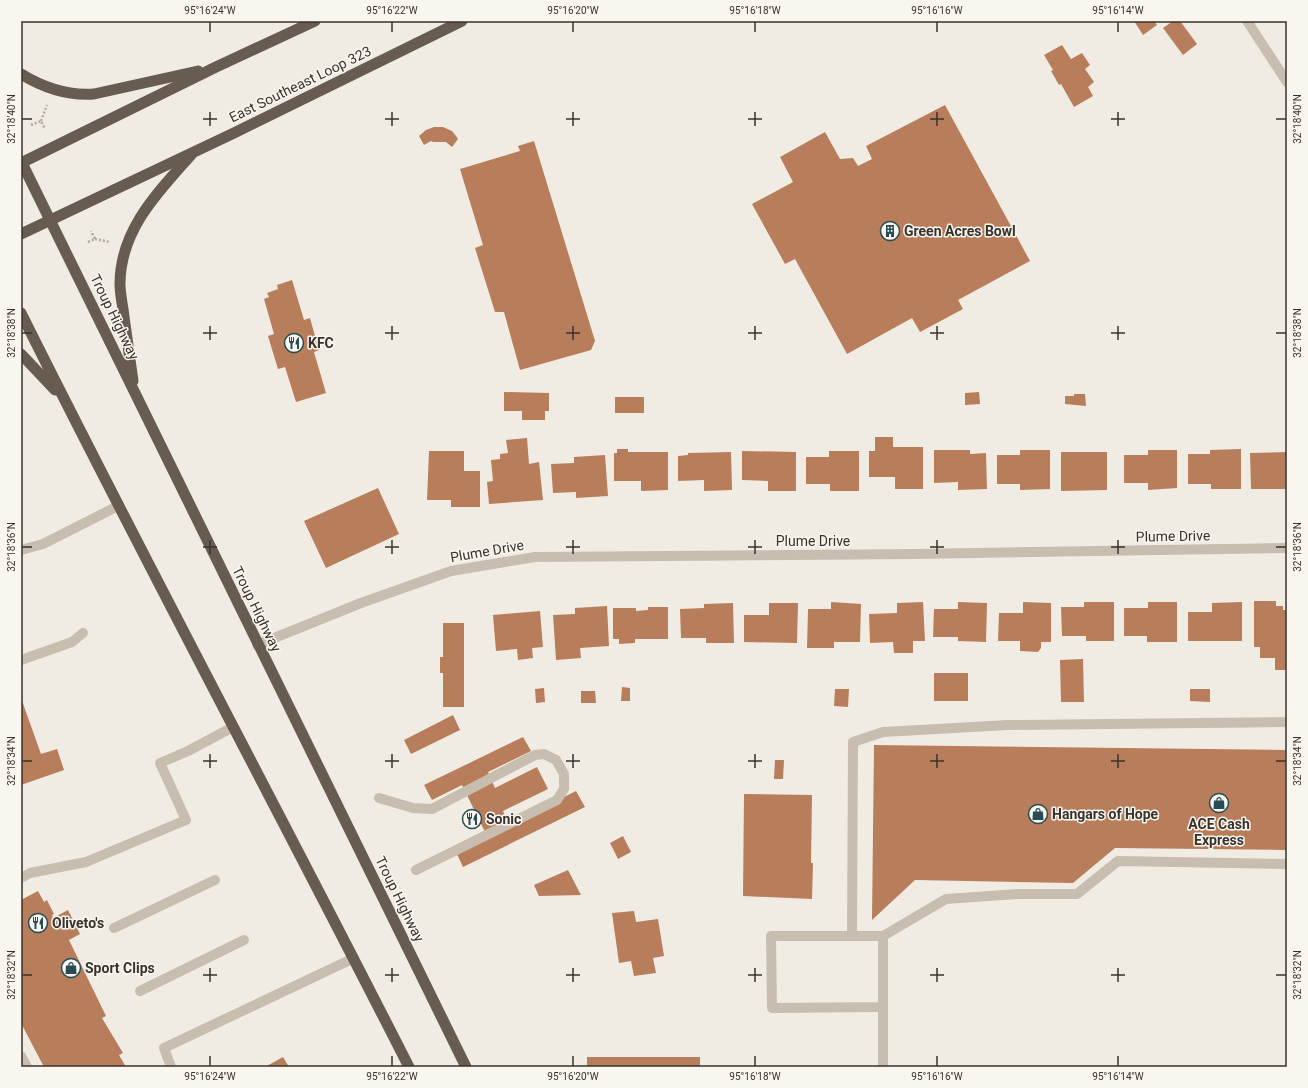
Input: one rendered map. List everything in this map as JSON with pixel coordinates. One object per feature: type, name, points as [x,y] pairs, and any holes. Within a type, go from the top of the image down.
[{"type":"highway","points":[[22,163],[216,67],[315,21]]},
{"type":"highway","name":"East Southeast Loop 323","points":[[21,234],[462,21]]},
{"type":"highway","points":[[21,74],[53,90],[78,96],[94,94],[216,67]]},
{"type":"highway","points":[[134,392],[120,284],[125,251],[130,236],[154,196],[194,151]]},
{"type":"highway","name":"Troup Highway","points":[[22,163],[257,645],[466,1067]]},
{"type":"highway","points":[[21,313],[118,506],[354,958],[409,1067]]},
{"type":"highway","points":[[21,354],[64,399]]},
{"type":"street","points":[[1247,21],[1287,82]]},
{"type":"street","points":[[21,550],[43,544],[118,506]]},
{"type":"street","name":"Plume Drive","points":[[257,645],[361,603],[451,571],[535,557],[914,554],[1287,548]]},
{"type":"street","points":[[21,660],[72,642],[83,633]]},
{"type":"street","points":[[852,936],[853,742],[882,732],[1008,725],[1287,722]]},
{"type":"street","points":[[21,878],[30,873],[86,862],[186,820],[160,763],[234,727]]},
{"type":"street","points":[[379,798],[413,808],[432,809],[535,755],[544,754],[556,760],[564,774],[564,789],[556,800],[416,870]]},
{"type":"street","points":[[883,1007],[772,1008],[771,936],[883,936],[946,900],[1018,894],[1077,894],[1118,861],[1287,864]]},
{"type":"street","points":[[114,928],[215,880]]},
{"type":"street","points":[[883,936],[883,1067]]},
{"type":"street","points":[[140,992],[244,940]]},
{"type":"street","points":[[171,1067],[164,1048],[354,958]]},
{"type":"street","points":[[21,1056],[27,1067]]},
{"type":"path","points":[[45,129],[41,121],[48,102]]},
{"type":"path","points":[[31,125],[41,121]]},
{"type":"path","points":[[91,231],[95,239]]},
{"type":"path","points":[[88,242],[95,239],[115,243]]},
{"type":"building","points":[[1134,21],[1154,21],[1157,25],[1143,35]]},
{"type":"building","points":[[1173,21],[1180,21],[1197,44],[1183,55],[1163,28]]},
{"type":"building","points":[[1062,45],[1071,59],[1082,53],[1090,65],[1085,69],[1094,82],[1088,87],[1093,96],[1074,107],[1061,84],[1059,85],[1051,71],[1053,70],[1044,55]]},
{"type":"building","name":"Green Acres Bowl","points":[[945,105],[1030,261],[958,300],[963,309],[920,332],[912,318],[847,354],[795,259],[785,264],[752,204],[793,182],[780,157],[825,132],[840,159],[853,158],[858,166],[872,159],[866,146]]},
{"type":"building","points":[[434,127],[443,127],[452,131],[458,139],[452,147],[446,142],[431,141],[424,145],[419,136],[426,130]]},
{"type":"building","points":[[534,141],[595,341],[591,350],[520,370],[504,312],[495,312],[475,248],[483,245],[460,169],[520,151],[518,146]]},
{"type":"building","name":"KFC","points":[[292,280],[304,320],[310,318],[319,350],[314,352],[326,393],[296,402],[285,367],[278,369],[268,336],[274,334],[264,299],[269,297],[267,293],[278,289],[277,285]]},
{"type":"building","points":[[504,392],[549,393],[549,411],[545,411],[545,420],[522,420],[522,411],[504,411]]},
{"type":"building","points":[[979,392],[980,404],[965,405],[965,393]]},
{"type":"building","points":[[1074,394],[1085,394],[1086,406],[1065,404],[1065,396],[1074,396]]},
{"type":"building","points":[[615,397],[644,397],[644,413],[615,413]]},
{"type":"building","points":[[875,437],[893,437],[893,447],[923,447],[923,489],[895,489],[895,477],[869,477],[869,451],[875,451]]},
{"type":"building","points":[[527,438],[529,464],[539,462],[543,500],[489,504],[487,482],[493,481],[491,460],[500,459],[500,454],[508,453],[506,440]]},
{"type":"building","points":[[617,449],[628,449],[628,452],[668,452],[668,490],[641,491],[641,481],[614,481],[614,453],[617,453]]},
{"type":"building","points":[[1241,449],[1241,489],[1211,489],[1211,484],[1188,484],[1188,454],[1210,454],[1210,450]]},
{"type":"building","points":[[934,450],[970,450],[970,454],[986,453],[987,489],[958,490],[958,482],[934,483]]},
{"type":"building","points":[[1020,450],[1050,450],[1050,489],[1020,490],[1020,484],[997,484],[997,455],[1020,455]]},
{"type":"building","points":[[1148,450],[1177,450],[1177,488],[1148,490],[1148,483],[1124,483],[1124,455],[1148,455]]},
{"type":"building","points":[[429,451],[464,451],[464,471],[480,471],[480,507],[451,507],[451,500],[427,500]]},
{"type":"building","points":[[742,451],[796,452],[796,491],[768,491],[768,481],[742,480]]},
{"type":"building","points":[[829,451],[859,451],[859,491],[830,491],[830,484],[806,484],[806,457],[829,457]]},
{"type":"building","points":[[731,452],[732,490],[704,491],[704,480],[678,481],[678,456],[688,455],[688,453]]},
{"type":"building","points":[[1061,452],[1107,452],[1107,490],[1061,491]]},
{"type":"building","points":[[1287,452],[1287,489],[1251,489],[1250,453]]},
{"type":"building","points":[[605,455],[608,496],[576,498],[576,492],[553,493],[551,464],[574,463],[574,457]]},
{"type":"building","points":[[378,488],[399,534],[326,568],[304,521]]},
{"type":"building","points":[[1254,601],[1276,601],[1276,606],[1283,606],[1283,610],[1287,610],[1287,670],[1275,670],[1275,658],[1260,658],[1260,647],[1254,647]]},
{"type":"building","points":[[831,602],[861,604],[860,642],[834,642],[834,648],[807,648],[808,609],[831,609]]},
{"type":"building","points":[[923,602],[925,641],[913,641],[913,653],[894,653],[893,642],[870,643],[869,614],[897,613],[897,603]]},
{"type":"building","points":[[958,602],[987,603],[986,642],[958,641],[958,637],[933,637],[934,609],[958,609]]},
{"type":"building","points":[[1023,602],[1051,603],[1051,642],[1041,642],[1041,648],[1038,652],[1020,651],[1020,641],[998,641],[999,613],[1023,613]]},
{"type":"building","points":[[1084,602],[1114,602],[1114,641],[1086,641],[1086,636],[1062,636],[1061,607],[1084,607]]},
{"type":"building","points":[[1148,602],[1177,602],[1177,642],[1147,642],[1147,636],[1124,636],[1124,608],[1148,608]]},
{"type":"building","points":[[1242,602],[1242,641],[1188,641],[1188,612],[1212,612],[1212,603]]},
{"type":"building","points":[[733,603],[734,643],[706,643],[706,638],[681,638],[680,609],[704,608],[704,604]]},
{"type":"building","points":[[769,603],[798,603],[797,643],[744,642],[744,615],[769,615]]},
{"type":"building","points":[[607,606],[609,646],[580,648],[581,658],[556,660],[553,615],[575,614],[575,608]]},
{"type":"building","points":[[648,607],[668,607],[668,639],[635,639],[635,643],[619,644],[619,639],[613,639],[613,608],[636,608],[636,611],[648,610]]},
{"type":"building","points":[[540,611],[543,647],[532,648],[533,658],[518,660],[517,649],[496,651],[493,615]]},
{"type":"building","points":[[443,623],[464,623],[464,707],[443,707],[443,673],[440,673],[440,657],[443,657]]},
{"type":"building","points":[[1083,659],[1084,702],[1061,702],[1060,660]]},
{"type":"building","points":[[934,673],[968,673],[968,701],[934,701]]},
{"type":"building","points":[[622,687],[630,688],[630,701],[621,701]]},
{"type":"building","points":[[544,688],[545,702],[536,703],[535,689]]},
{"type":"building","points":[[835,689],[849,689],[848,707],[834,706]]},
{"type":"building","points":[[1190,689],[1210,689],[1210,702],[1190,701]]},
{"type":"building","points":[[581,691],[595,691],[596,703],[581,703]]},
{"type":"building","points":[[21,698],[41,754],[57,749],[64,770],[21,785]]},
{"type":"building","points":[[453,715],[460,730],[411,754],[404,740]]},
{"type":"building","points":[[523,737],[531,751],[488,772],[495,788],[537,767],[548,789],[503,811],[509,825],[576,791],[585,807],[463,867],[456,852],[487,836],[462,785],[432,800],[424,785]]},
{"type":"building","points":[[874,745],[1287,750],[1287,850],[1115,848],[1073,883],[915,880],[872,920]]},
{"type":"building","points":[[775,760],[784,760],[783,779],[774,779]]},
{"type":"building","points":[[744,794],[812,795],[812,899],[743,896]]},
{"type":"building","points":[[623,836],[631,852],[618,859],[610,843]]},
{"type":"building","points":[[568,870],[581,895],[539,896],[534,885]]},
{"type":"building","points":[[38,891],[44,902],[47,900],[54,914],[52,915],[53,918],[68,910],[80,934],[69,940],[106,1016],[102,1018],[123,1053],[119,1055],[126,1067],[44,1067],[21,1023],[21,900]]},
{"type":"building","points":[[634,911],[636,922],[658,919],[664,956],[653,958],[656,973],[634,976],[631,961],[619,963],[612,913]]},
{"type":"building","points":[[283,1057],[289,1067],[265,1067]]},
{"type":"building","points":[[587,1057],[700,1057],[700,1067],[587,1067]]},
{"type":"place","name":"Green Acres Bowl","points":[[890,231]]},
{"type":"place","name":"KFC","points":[[294,343]]},
{"type":"place","name":"ACE Cash Express","points":[[1219,803]]},
{"type":"place","name":"Hangars of Hope","points":[[1038,814]]},
{"type":"place","name":"Sonic","points":[[472,819]]},
{"type":"place","name":"Oliveto's","points":[[38,923]]},
{"type":"place","name":"Sport Clips","points":[[71,968]]}]
